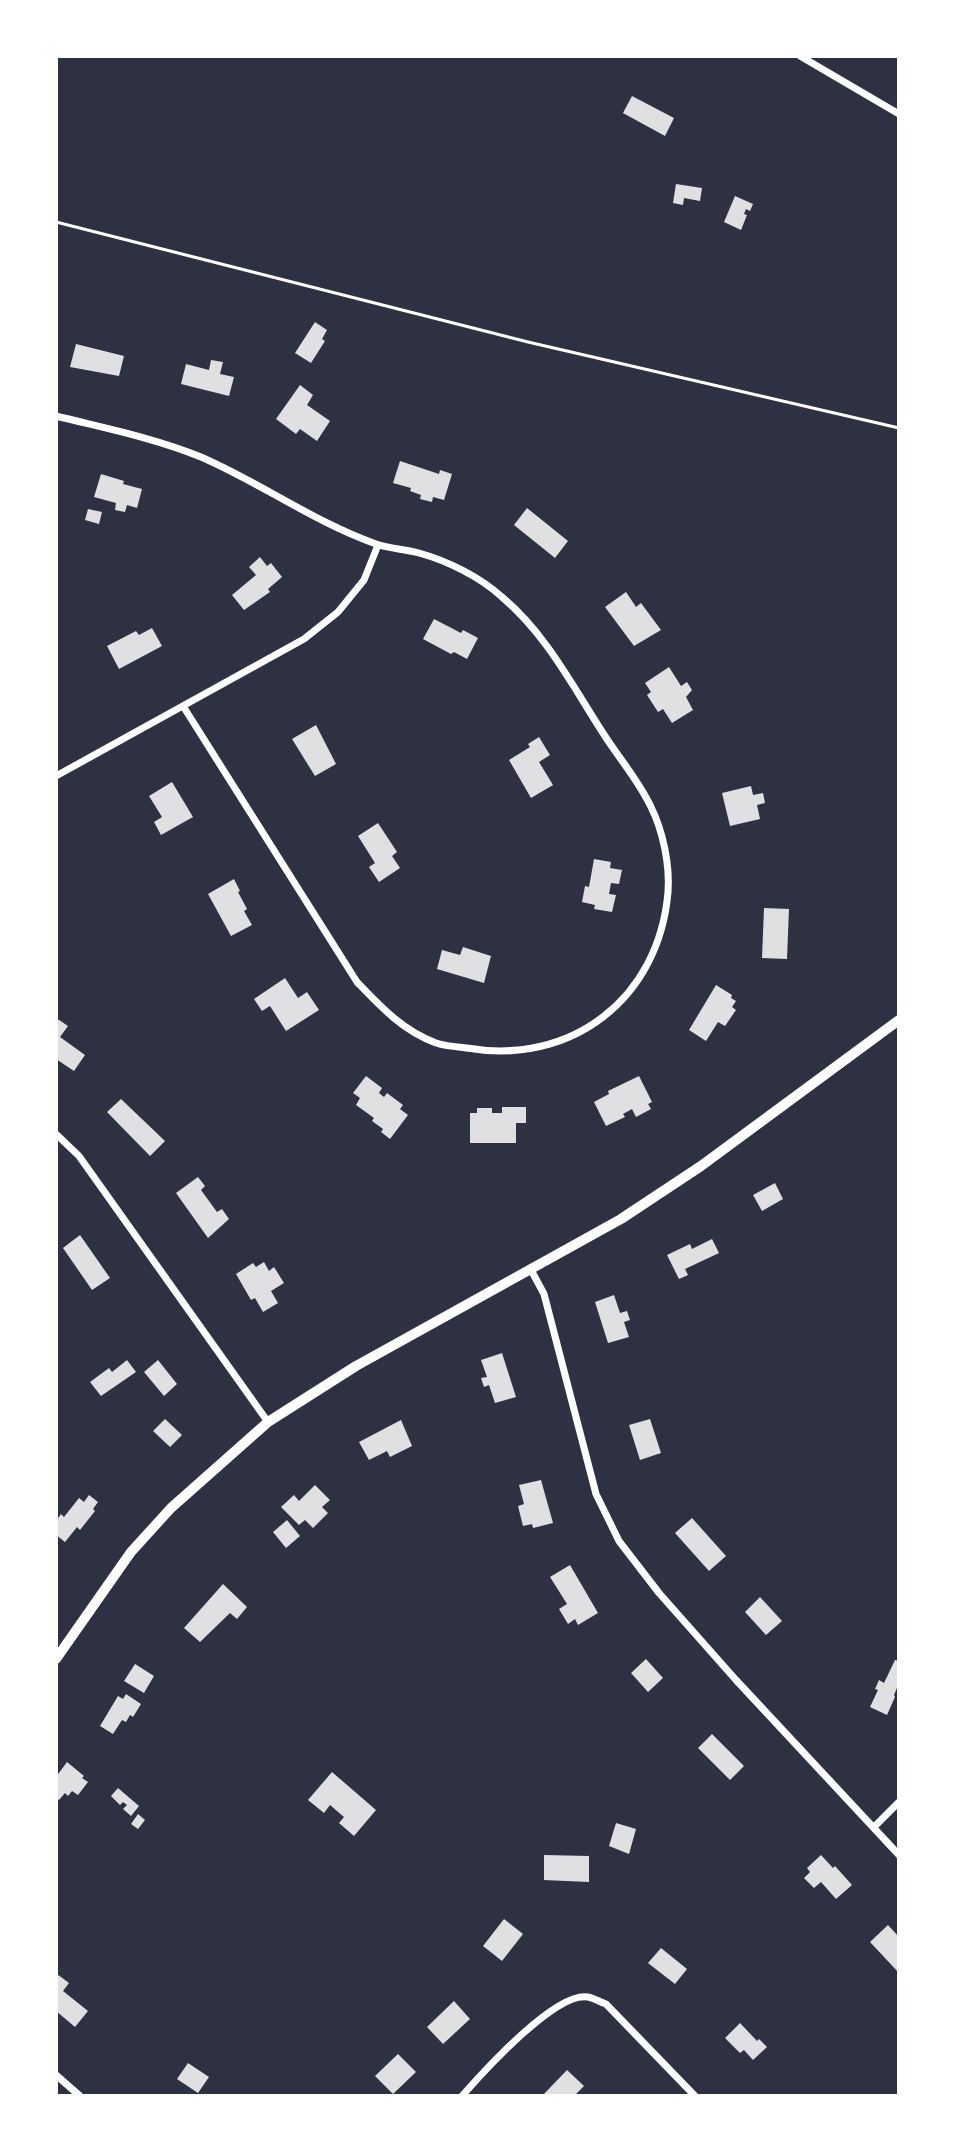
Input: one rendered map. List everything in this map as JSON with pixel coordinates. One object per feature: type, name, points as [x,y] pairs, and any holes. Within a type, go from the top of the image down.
[{"type":"main road","points":[[56,1659],[131,1552],[171,1508],[268,1422],[356,1366],[621,1219],[701,1166],[899,1020]]},
{"type":"street","points":[[800,56],[899,114]]},
{"type":"street","points":[[56,416],[198,456],[246,478],[308,514],[378,545],[421,554],[466,572],[500,594],[534,625],[651,806],[665,848],[668,891],[659,938],[639,978],[607,1017],[571,1038],[537,1049],[492,1053],[437,1043],[393,1020],[357,982],[183,706]]},
{"type":"street","points":[[56,776],[304,639],[338,612],[364,580],[378,545]]},
{"type":"street","points":[[56,1134],[79,1156],[268,1422]]},
{"type":"street","points":[[530,1268],[544,1294],[596,1494],[619,1541],[659,1593],[736,1680],[899,1855]]},
{"type":"street","points":[[874,1827],[899,1802]]},
{"type":"street","points":[[462,2096],[488,2066],[540,2019],[567,2000],[587,1996],[606,2004],[695,2096]]},
{"type":"street","points":[[56,2075],[80,2096]]},
{"type":"path","points":[[56,222],[528,342],[899,428]]},
{"type":"building","points":[[632,96],[674,118],[665,136],[623,113]]},
{"type":"building","points":[[676,184],[702,188],[700,201],[684,198],[683,205],[673,203]]},
{"type":"building","points":[[735,196],[753,204],[750,211],[746,209],[741,230],[724,222]]},
{"type":"building","points":[[315,322],[327,330],[322,339],[325,341],[311,363],[295,353]]},
{"type":"building","points":[[76,344],[124,356],[119,376],[70,367]]},
{"type":"building","points":[[211,360],[223,362],[220,374],[234,377],[229,396],[181,384],[186,364],[209,370]]},
{"type":"building","points":[[300,385],[313,395],[307,405],[330,421],[317,441],[300,429],[296,434],[276,419]]},
{"type":"building","points":[[400,461],[439,474],[440,470],[452,474],[444,500],[433,497],[432,502],[420,499],[421,495],[410,491],[411,488],[393,483]]},
{"type":"building","points":[[101,474],[142,489],[137,508],[127,505],[125,512],[115,510],[116,503],[94,497]]},
{"type":"building","points":[[527,508],[568,541],[555,558],[514,525]]},
{"type":"building","points":[[88,509],[102,512],[99,524],[85,520]]},
{"type":"building","points":[[260,557],[267,566],[271,563],[282,577],[268,589],[270,592],[244,610],[232,595],[256,575],[249,567]]},
{"type":"building","points":[[626,592],[636,607],[641,603],[661,630],[634,646],[605,607]]},
{"type":"building","points":[[434,619],[478,638],[467,659],[423,639]]},
{"type":"building","points":[[152,628],[162,646],[119,669],[107,646],[136,631],[139,635]]},
{"type":"building","points":[[669,667],[681,686],[687,682],[692,690],[686,697],[693,710],[672,723],[663,709],[658,712],[647,695],[651,692],[645,683]]},
{"type":"building","points":[[316,725],[336,764],[315,776],[292,739]]},
{"type":"building","points":[[539,737],[550,755],[539,762],[553,785],[531,798],[509,760],[530,747],[528,744]]},
{"type":"building","points":[[172,782],[193,817],[161,835],[154,822],[162,817],[149,796]]},
{"type":"building","points":[[751,786],[753,795],[763,793],[765,803],[757,805],[760,819],[730,826],[722,793]]},
{"type":"building","points":[[378,823],[397,852],[392,856],[400,868],[379,882],[369,867],[375,863],[358,836]]},
{"type":"building","points":[[594,859],[611,862],[610,868],[622,870],[619,884],[611,883],[609,894],[616,895],[612,912],[594,909],[595,905],[582,902],[585,886],[589,887]]},
{"type":"building","points":[[234,879],[252,925],[231,936],[208,894]]},
{"type":"building","points":[[764,908],[789,909],[787,959],[762,958]]},
{"type":"building","points":[[463,947],[491,956],[484,983],[437,969],[442,950],[460,955]]},
{"type":"building","points":[[285,978],[298,998],[307,992],[319,1010],[286,1031],[270,1006],[262,1011],[254,999]]},
{"type":"building","points":[[716,985],[732,995],[731,998],[736,1001],[732,1007],[736,1010],[725,1026],[718,1022],[706,1041],[689,1030]]},
{"type":"building","points":[[56,1018],[68,1026],[60,1037],[85,1055],[74,1071],[56,1059]]},
{"type":"building","points":[[366,1076],[382,1088],[379,1093],[384,1097],[387,1093],[403,1105],[400,1109],[408,1115],[390,1139],[372,1121],[374,1118],[356,1105],[360,1098],[353,1093]]},
{"type":"building","points":[[639,1076],[652,1102],[648,1104],[651,1109],[636,1117],[632,1109],[623,1114],[625,1117],[606,1126],[594,1102],[609,1094],[608,1091]]},
{"type":"building","points":[[121,1099],[165,1141],[150,1156],[107,1112]]},
{"type":"building","points":[[502,1107],[526,1107],[526,1123],[516,1123],[516,1143],[470,1143],[470,1113],[477,1113],[477,1108],[492,1108],[492,1113],[502,1113]]},
{"type":"building","points":[[198,1177],[205,1186],[201,1190],[217,1212],[222,1209],[229,1219],[208,1238],[176,1193]]},
{"type":"building","points":[[775,1183],[783,1199],[762,1211],[753,1195]]},
{"type":"building","points":[[80,1235],[110,1278],[92,1290],[63,1248]]},
{"type":"building","points":[[712,1239],[719,1253],[685,1269],[688,1275],[679,1279],[667,1255],[690,1244],[692,1249]]},
{"type":"building","points":[[264,1262],[269,1271],[274,1267],[284,1283],[271,1291],[278,1303],[263,1312],[255,1298],[251,1300],[236,1274],[253,1263],[256,1267]]},
{"type":"building","points":[[614,1295],[620,1313],[627,1311],[630,1320],[624,1322],[629,1337],[608,1343],[595,1302]]},
{"type":"building","points":[[502,1353],[516,1397],[495,1403],[489,1385],[484,1387],[481,1378],[487,1377],[481,1360]]},
{"type":"building","points":[[127,1360],[136,1372],[101,1396],[90,1382],[109,1368],[112,1372]]},
{"type":"building","points":[[158,1360],[177,1384],[164,1396],[144,1372]]},
{"type":"building","points":[[165,1419],[182,1435],[170,1447],[153,1431]]},
{"type":"building","points":[[650,1419],[661,1453],[640,1460],[629,1425]]},
{"type":"building","points":[[401,1420],[412,1446],[390,1457],[387,1451],[369,1460],[359,1442]]},
{"type":"building","points":[[541,1480],[553,1523],[533,1528],[532,1524],[523,1526],[518,1506],[524,1504],[519,1485]]},
{"type":"building","points":[[315,1485],[330,1500],[322,1507],[328,1513],[313,1528],[305,1520],[299,1525],[281,1507],[294,1495],[299,1501]]},
{"type":"building","points":[[89,1495],[98,1502],[93,1509],[95,1511],[80,1530],[77,1527],[65,1542],[56,1535],[56,1521],[61,1514],[64,1517],[79,1498],[84,1502]]},
{"type":"building","points":[[692,1518],[726,1556],[709,1571],[675,1533]]},
{"type":"building","points":[[287,1520],[300,1536],[286,1548],[273,1532]]},
{"type":"building","points":[[570,1565],[598,1613],[578,1625],[575,1619],[568,1624],[559,1609],[567,1604],[550,1577]]},
{"type":"building","points":[[223,1584],[247,1607],[237,1619],[230,1613],[200,1642],[184,1628]]},
{"type":"building","points":[[760,1597],[782,1621],[766,1635],[745,1612]]},
{"type":"building","points":[[646,1659],[663,1678],[648,1692],[631,1673]]},
{"type":"building","points":[[895,1660],[899,1661],[899,1689],[887,1715],[870,1707],[879,1680],[884,1683]]},
{"type":"building","points":[[135,1664],[154,1676],[144,1693],[124,1681]]},
{"type":"building","points":[[126,1694],[141,1704],[133,1717],[130,1715],[126,1722],[122,1720],[113,1734],[100,1726],[118,1696],[123,1699]]},
{"type":"building","points":[[712,1734],[744,1766],[730,1780],[698,1748]]},
{"type":"building","points":[[67,1762],[88,1782],[78,1795],[72,1791],[59,1800],[56,1798],[56,1777]]},
{"type":"building","points":[[332,1772],[376,1810],[354,1836],[339,1823],[344,1817],[330,1805],[324,1813],[308,1800]]},
{"type":"building","points":[[118,1788],[139,1806],[131,1816],[123,1809],[127,1805],[123,1802],[120,1805],[111,1796]]},
{"type":"building","points":[[138,1814],[145,1820],[138,1829],[131,1824]]},
{"type":"building","points":[[616,1823],[636,1829],[629,1854],[609,1846]]},
{"type":"building","points":[[544,1855],[589,1856],[589,1882],[544,1880]]},
{"type":"building","points":[[821,1855],[852,1885],[836,1899],[821,1882],[814,1888],[804,1878],[810,1872],[807,1868]]},
{"type":"building","points":[[504,1919],[523,1934],[502,1961],[483,1946]]},
{"type":"building","points":[[888,1925],[899,1937],[899,1973],[870,1942]]},
{"type":"building","points":[[661,1948],[687,1969],[675,1984],[648,1963]]},
{"type":"building","points":[[57,1974],[69,1983],[63,1991],[88,2011],[75,2027],[56,2011]]},
{"type":"building","points":[[454,2001],[470,2019],[443,2044],[427,2027]]},
{"type":"building","points":[[740,2023],[767,2047],[753,2060],[744,2050],[740,2053],[725,2038]]},
{"type":"building","points":[[398,2054],[416,2072],[393,2094],[375,2076]]},
{"type":"building","points":[[188,2063],[209,2077],[198,2093],[177,2079]]},
{"type":"building","points":[[567,2070],[584,2086],[574,2096],[542,2096]]}]
